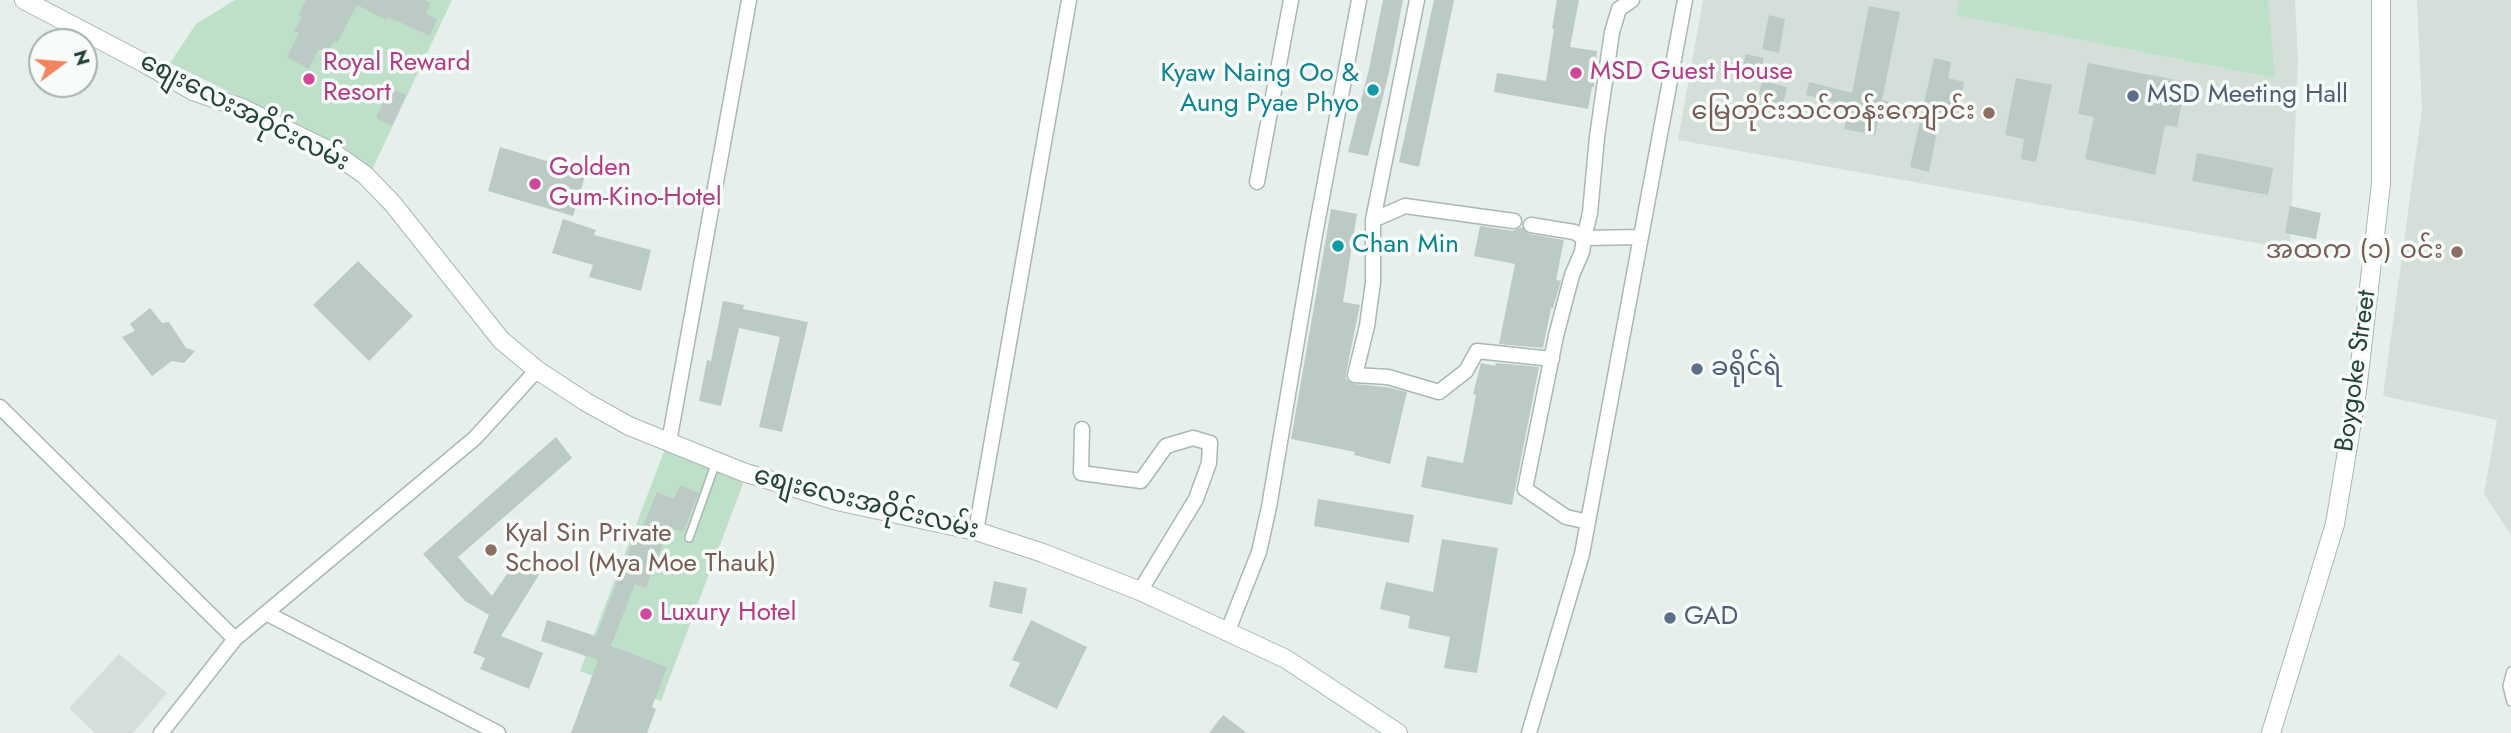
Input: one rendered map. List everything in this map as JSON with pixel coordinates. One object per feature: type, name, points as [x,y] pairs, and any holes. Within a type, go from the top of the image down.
[{"type":"street","name":"စျေးလေးအဝိုင်းလမ်း","points":[[24,0],[193,91],[255,114],[334,153],[355,168],[393,204],[501,340],[537,370],[618,420],[743,472],[836,501],[976,531],[1043,553],[1140,591],[1286,659],[1398,733]]},
{"type":"street","points":[[669,442],[749,0]]},
{"type":"street","points":[[976,531],[1069,0]]},
{"type":"street","points":[[1257,182],[1291,0]]},
{"type":"street","points":[[1227,632],[1259,552],[1269,507],[1359,0]]},
{"type":"street","points":[[1417,0],[1373,220],[1373,282],[1367,327],[1355,375],[1388,377],[1439,392],[1466,371],[1477,351],[1552,359]]},
{"type":"street","points":[[1588,522],[1566,517],[1525,489],[1552,359],[1590,213],[1597,137],[1612,32],[1619,9],[1632,0]]},
{"type":"street","points":[[1529,733],[1583,554],[1685,0]]},
{"type":"street","name":"Boygoke Street","points":[[2271,733],[2335,524],[2357,391],[2381,184],[2381,0]]},
{"type":"street","points":[[1373,220],[1405,206],[1514,221]]},
{"type":"street","points":[[1531,225],[1574,232],[1584,238],[1641,237]]},
{"type":"street","points":[[161,733],[235,639],[475,438],[537,370]]},
{"type":"street","points":[[0,407],[235,639]]},
{"type":"street","points":[[1082,429],[1081,473],[1141,481],[1166,446],[1193,438],[1210,443],[1209,463],[1196,499],[1140,591]]},
{"type":"street","points":[[266,613],[498,733]]},
{"type":"lane","points":[[689,538],[716,461]]},
{"type":"lane","points":[[2511,671],[2507,686],[2511,702]]},
{"type":"shaded area","name":"မြေတိုင်းသင်တန်းကျောင်း","points":[[1703,0],[2295,0],[2298,61],[2290,249],[1678,140]]},
{"type":"shaded area","name":"အထက (၁) ဝင်း","points":[[2417,0],[2511,0],[2511,535],[2484,494],[2497,420],[2383,396],[2422,109]]},
{"type":"shaded area","points":[[119,654],[167,693],[133,733],[95,733],[69,708]]},
{"type":"green space","name":"Royal Reward Resort","points":[[235,0],[452,0],[372,170],[345,148],[170,63],[196,24]]},
{"type":"green space","points":[[1959,0],[2268,0],[2275,78],[1956,15]]},
{"type":"green space","points":[[665,449],[744,481],[661,701],[580,671]]},
{"type":"building","points":[[306,0],[423,0],[431,3],[426,14],[437,19],[430,36],[388,17],[386,20],[357,5],[337,43],[334,41],[327,54],[319,49],[308,69],[287,57],[299,33],[294,31],[302,17],[298,15]]},
{"type":"building","points":[[1383,0],[1403,0],[1389,72],[1368,156],[1348,152]]},
{"type":"building","points":[[1434,0],[1454,0],[1419,167],[1399,162]]},
{"type":"building","name":"MSD Guest House","points":[[1557,0],[1579,0],[1570,47],[1597,51],[1594,87],[1588,109],[1494,92],[1497,73],[1546,81]]},
{"type":"building","points":[[1869,6],[1900,12],[1882,100],[1889,102],[1886,115],[1880,113],[1875,135],[1844,129],[1849,106],[1806,95],[1809,82],[1852,93]]},
{"type":"building","points":[[1769,15],[1785,19],[1779,53],[1762,49]]},
{"type":"building","points":[[1746,54],[1764,58],[1760,74],[1742,69]]},
{"type":"building","points":[[1934,58],[1951,62],[1948,78],[1964,82],[1958,116],[1941,112],[1929,172],[1910,167]]},
{"type":"building","points":[[2088,63],[2186,82],[2177,127],[2165,125],[2155,175],[2085,159],[2094,117],[2078,114]]},
{"type":"building","points":[[2016,78],[2052,85],[2036,162],[2021,159],[2024,139],[2005,135]]},
{"type":"building","points":[[1762,81],[1787,87],[1783,105],[1758,99]]},
{"type":"building","points":[[390,88],[406,95],[392,126],[376,118]]},
{"type":"building","points":[[500,147],[586,173],[573,216],[488,191]]},
{"type":"building","points":[[2197,153],[2273,168],[2268,195],[2192,181]]},
{"type":"building","points":[[2290,206],[2321,213],[2316,239],[2285,233]]},
{"type":"building","points":[[1331,209],[1357,214],[1343,302],[1360,305],[1346,379],[1354,384],[1407,392],[1390,464],[1354,455],[1355,452],[1291,439]]},
{"type":"building","points":[[563,219],[596,230],[594,235],[651,250],[641,291],[589,277],[593,265],[552,253]]},
{"type":"building","points":[[1480,226],[1513,231],[1522,227],[1529,234],[1564,240],[1556,280],[1561,281],[1551,308],[1543,348],[1499,344],[1515,264],[1474,256]]},
{"type":"building","points":[[358,261],[413,316],[369,361],[313,305]]},
{"type":"building","points":[[723,301],[744,305],[743,309],[808,322],[782,432],[759,427],[780,337],[739,328],[721,406],[699,401],[707,360],[711,361]]},
{"type":"building","points":[[150,308],[162,323],[169,322],[186,348],[195,351],[184,363],[172,361],[152,376],[122,337],[135,331],[130,324]]},
{"type":"building","points":[[1481,363],[1539,367],[1512,505],[1421,487],[1427,456],[1463,463],[1476,395],[1473,394]]},
{"type":"building","points":[[556,437],[572,458],[458,557],[492,596],[520,555],[542,570],[501,636],[543,653],[529,689],[480,669],[485,658],[473,653],[489,615],[465,601],[423,554]]},
{"type":"building","points":[[680,485],[699,493],[683,532],[669,527],[646,588],[635,584],[611,646],[667,667],[652,707],[656,709],[647,733],[571,733],[598,660],[541,641],[547,620],[596,636],[638,527],[642,528],[657,492],[674,499]]},
{"type":"building","points":[[1318,499],[1414,515],[1409,543],[1314,526]]},
{"type":"building","points":[[1442,539],[1498,548],[1477,673],[1444,668],[1450,637],[1408,628],[1410,616],[1380,609],[1386,582],[1433,592]]},
{"type":"building","points":[[994,581],[1027,588],[1022,614],[989,607]]},
{"type":"building","points":[[1031,620],[1087,647],[1057,709],[1009,686],[1020,663],[1012,660]]},
{"type":"building","points":[[1223,715],[1247,733],[1209,733]]},
{"type":"place","name":"MSD Guest House","points":[[1576,73]]},
{"type":"place","name":"Royal Reward Resort","points":[[309,79]]},
{"type":"place","name":"Kyaw Naing Oo & Aung Pyae Phyo","points":[[1373,90]]},
{"type":"place","name":"MSD Meeting Hall","points":[[2133,96]]},
{"type":"place","name":"မြေတိုင်းသင်တန်းကျောင်း","points":[[1989,113]]},
{"type":"place","name":"Golden Gum-Kino-Hotel","points":[[535,184]]},
{"type":"place","name":"Chan Min","points":[[1338,246]]},
{"type":"place","name":"အထက (၁) ဝင်း","points":[[2457,252]]},
{"type":"place","name":"ခရိုင်ရဲ","points":[[1697,369]]},
{"type":"place","name":"Kyal Sin Private School (Mya Moe Thauk)","points":[[491,550]]},
{"type":"place","name":"Luxury Hotel","points":[[646,614]]},
{"type":"place","name":"GAD","points":[[1670,618]]}]
